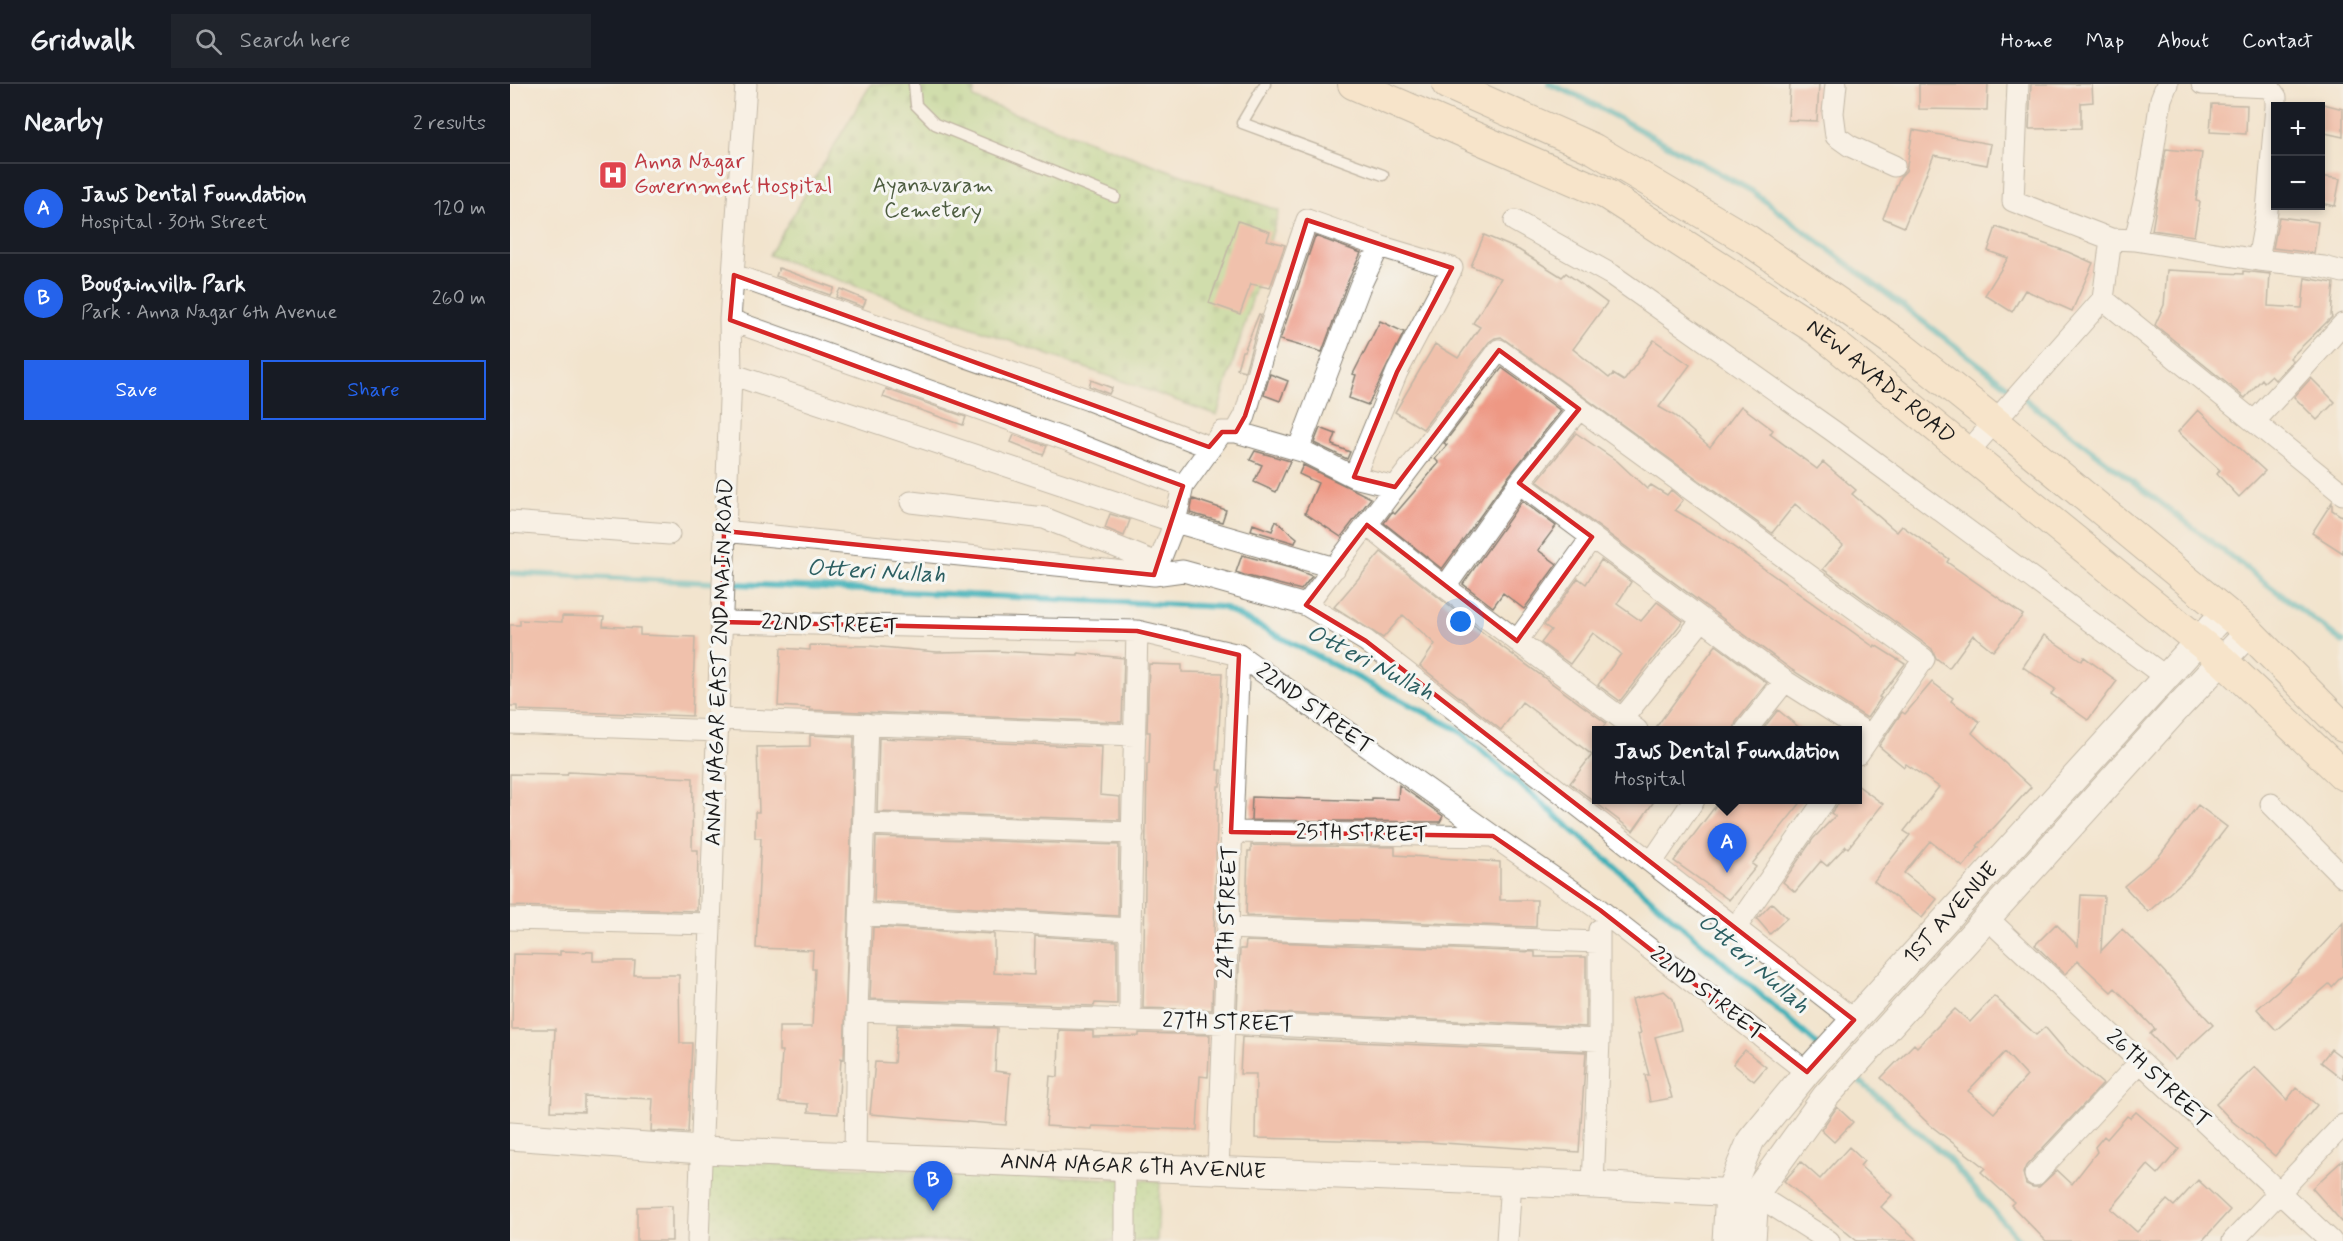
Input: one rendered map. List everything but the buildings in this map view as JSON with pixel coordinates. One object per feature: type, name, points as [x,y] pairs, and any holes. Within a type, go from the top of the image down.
[{"type":"main road","name":"NEW AVADI ROAD","points":[[1353,84],[1606,194],[1817,330],[2223,661],[2343,775]]},
{"type":"main road","name":"NEW AVADI ROAD","points":[[1447,84],[1594,149],[1748,240],[1899,345],[2249,632],[2343,727]]},
{"type":"street","name":"ANNA NAGAR EAST 2ND MAIN ROAD","points":[[698,1241],[731,374],[730,320],[746,84]]},
{"type":"street","points":[[1836,84],[1833,113],[1836,136],[1850,146],[1894,166]]},
{"type":"street","points":[[2018,84],[2013,201],[2110,239],[2135,240],[2258,260],[2324,267],[2343,272]]},
{"type":"street","points":[[2135,240],[2148,185],[2161,99],[2167,84]]},
{"type":"street","points":[[2202,84],[2269,87],[2276,97],[2276,102]]},
{"type":"street","points":[[2258,260],[2267,211],[2272,156]]},
{"type":"street","points":[[1236,432],[1245,416],[1273,319],[1307,220],[1379,246],[1452,268],[1397,372],[1354,477]]},
{"type":"street","points":[[1515,221],[1612,275],[1833,431],[2167,678]]},
{"type":"street","points":[[1968,452],[2103,299],[2110,239]]},
{"type":"street","points":[[1298,450],[1360,286],[1379,246]]},
{"type":"street","points":[[734,274],[1089,400],[1209,447]]},
{"type":"street","points":[[2103,299],[2343,494]]},
{"type":"street","points":[[730,320],[1070,441],[1183,486]]},
{"type":"street","points":[[2255,421],[2343,324]]},
{"type":"street","points":[[1306,605],[1499,350],[1924,659],[1862,747]]},
{"type":"street","points":[[731,374],[1175,522],[1335,568]]},
{"type":"street","points":[[1445,588],[1519,483],[1579,410]]},
{"type":"street","points":[[1156,569],[1175,522],[1183,486],[1222,432],[1236,432],[1298,450],[1354,477],[1395,487]]},
{"type":"street","points":[[1519,483],[1785,681],[1856,726]]},
{"type":"street","points":[[911,502],[1044,518],[1156,569]]},
{"type":"street","points":[[510,522],[669,534]]},
{"type":"street","points":[[1367,525],[1445,588],[1629,725],[1702,620]]},
{"type":"street","points":[[724,531],[1183,571],[1306,605],[1366,640],[1854,1020]]},
{"type":"street","points":[[1516,641],[1592,537]]},
{"type":"street","name":"1ST AVENUE","points":[[1726,1241],[1742,1193],[1751,1140],[1819,1058],[2225,612]]},
{"type":"street","name":"22ND STREET","points":[[722,622],[1137,631],[1239,655],[1493,836],[1819,1058]]},
{"type":"street","points":[[1130,1020],[1137,631]]},
{"type":"street","name":"1ST AVENUE","points":[[1742,1193],[1986,917],[2249,632]]},
{"type":"street","name":"24TH STREET","points":[[1218,1170],[1239,655]]},
{"type":"street","points":[[1749,726],[1785,681]]},
{"type":"street","points":[[510,723],[867,724],[1135,735]]},
{"type":"street","points":[[855,1156],[857,1011],[867,724]]},
{"type":"street","points":[[1862,730],[1870,735]]},
{"type":"street","points":[[1652,862],[1691,804]]},
{"type":"street","points":[[1736,927],[1822,804]]},
{"type":"street","points":[[2271,804],[2343,877]]},
{"type":"street","points":[[865,824],[1133,833]]},
{"type":"street","name":"25TH STREET","points":[[1231,832],[1493,836]]},
{"type":"street","points":[[1593,1185],[1599,1040],[1600,910]]},
{"type":"street","points":[[861,914],[1130,929]]},
{"type":"street","name":"26TH STREET","points":[[1986,917],[2331,1241]]},
{"type":"street","points":[[510,919],[710,924]]},
{"type":"street","points":[[1228,928],[1598,942]]},
{"type":"street","name":"27TH STREET","points":[[857,1011],[1225,1023],[1599,1040]]},
{"type":"street","points":[[2035,1175],[2140,1062]]},
{"type":"street","points":[[2233,1241],[2343,1125]]},
{"type":"street","name":"ANNA NAGAR 6TH AVENUE","points":[[510,1137],[702,1150],[1510,1181],[1742,1193]]},
{"type":"street","points":[[1125,1166],[1125,1241]]},
{"type":"street","points":[[1506,1241],[1510,1181]]},
{"type":"street","points":[[1742,1193],[1829,1241]]},
{"type":"street","name":"1ST AVENUE","points":[[1742,1193],[1752,1241]]},
{"type":"lane","points":[[914,84],[916,105],[935,124],[1115,196]]},
{"type":"lane","points":[[1265,84],[1242,123],[1383,175]]},
{"type":"highlighted area","points":[[1307,220],[1452,268],[1397,372],[1354,477],[1395,487],[1499,350],[1579,409],[1519,483],[1592,537],[1517,641],[1367,525],[1306,605],[1366,641],[1854,1020],[1807,1072],[1600,910],[1493,836],[1231,832],[1239,655],[1137,631],[722,622],[724,531],[1154,575],[1183,486],[730,320],[734,275],[1209,447],[1222,432],[1236,432],[1245,416]]},
{"type":"green space","name":"Ayanavaram Cemetery","points":[[871,84],[975,84],[973,98],[1279,211],[1217,415],[769,255]]},
{"type":"green space","points":[[709,1161],[1160,1181],[1157,1241],[706,1241]]},
{"type":"waterway","points":[[1549,84],[1578,96],[1752,191],[2343,642]]},
{"type":"waterway","name":"Otteri Nullah","points":[[510,573],[1222,607],[1457,729],[1820,1047]]},
{"type":"waterway","name":"Otteri Nullah","points":[[1853,1075],[1946,1156],[2020,1241]]},
{"type":"place","name":"Anna Nagar Government Hospital","points":[[613,175]]},
{"type":"place","name":"Jaws Dental Foundation","points":[[1727,873]]},
{"type":"place","name":"Bougainvilla Park","points":[[933,1211]]}]
